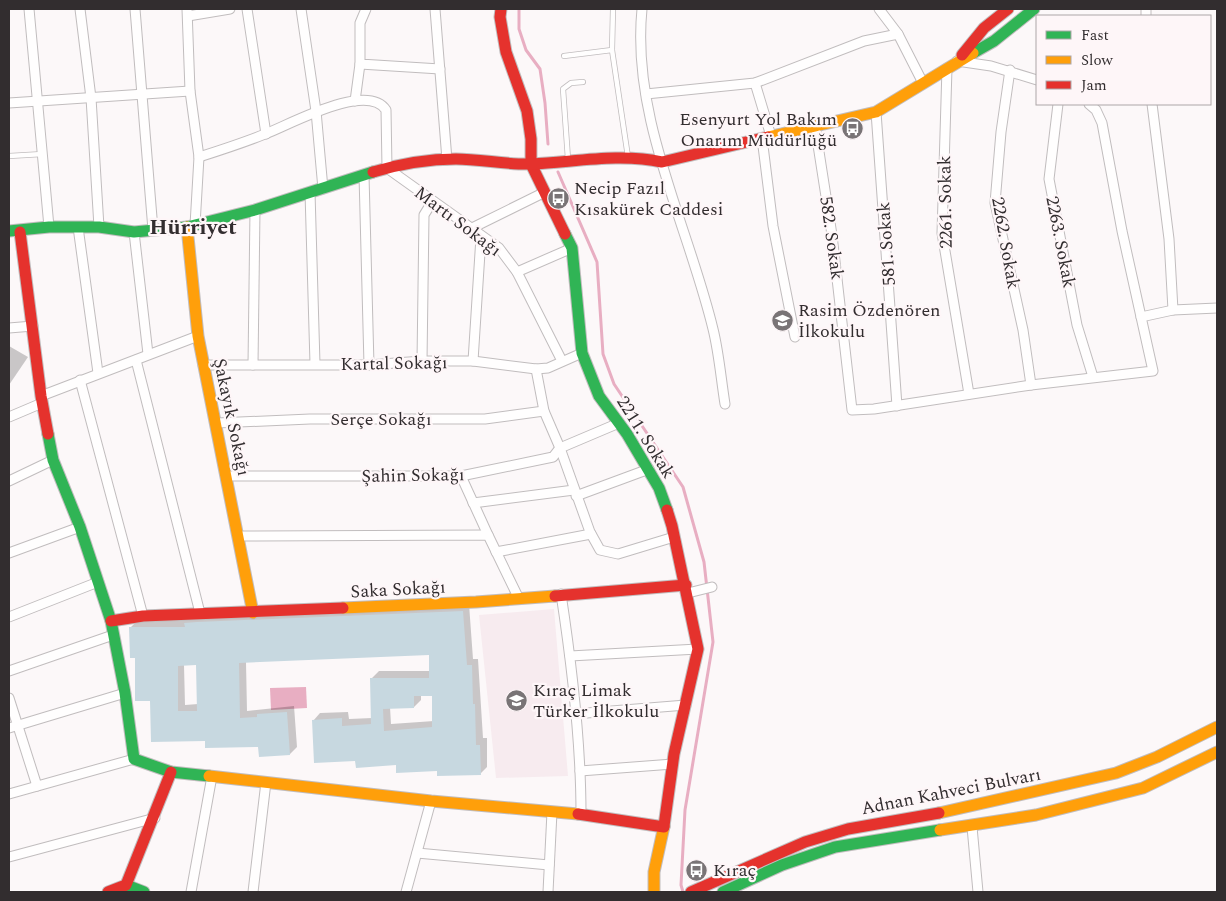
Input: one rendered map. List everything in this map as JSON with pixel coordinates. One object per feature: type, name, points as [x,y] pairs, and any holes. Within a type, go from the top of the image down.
[{"type":"street","points":[[28,9],[49,227]]},
{"type":"street","points":[[80,9],[91,98],[99,227]]},
{"type":"street","points":[[135,9],[144,94],[153,230]]},
{"type":"street","points":[[191,226],[199,157],[190,91],[188,12],[230,9]]},
{"type":"street","points":[[247,9],[266,134]]},
{"type":"street","points":[[300,9],[316,112],[322,189]]},
{"type":"street","points":[[355,101],[360,64],[360,23],[366,9]]},
{"type":"street","points":[[435,9],[447,160]]},
{"type":"street","name":"2211. Sokak","points":[[501,9],[500,17],[506,52],[527,111],[531,139],[531,164],[572,248],[582,353],[599,396],[619,423],[659,488],[691,590],[698,649],[673,764],[664,827],[654,872],[654,892]]},
{"type":"street","points":[[642,9],[639,39],[646,94],[662,162],[713,330],[725,404]]},
{"type":"street","points":[[879,9],[898,34],[923,83]]},
{"type":"street","points":[[952,64],[984,28],[1008,9]]},
{"type":"street","points":[[134,759],[125,693],[111,621],[80,527],[53,460],[41,400],[33,326],[14,231],[49,227],[99,227],[134,232],[191,226],[255,210],[387,168],[447,160],[531,164],[568,160],[628,159],[662,162],[876,112],[952,64],[994,41],[1034,9]]},
{"type":"street","points":[[646,94],[755,83],[864,41],[898,34]]},
{"type":"street","points":[[360,64],[440,69]]},
{"type":"street","points":[[952,64],[1010,70],[1036,80]]},
{"type":"street","name":"2261. Sokak","points":[[952,64],[942,233],[969,394]]},
{"type":"street","name":"2262. Sokak","points":[[1010,70],[1001,132],[995,203],[1023,330],[1031,385]]},
{"type":"street","points":[[755,83],[767,137],[773,226],[795,337]]},
{"type":"street","points":[[9,103],[190,91]]},
{"type":"street","points":[[199,157],[266,134],[316,112],[355,101],[376,101],[382,104],[386,110],[387,168]]},
{"type":"street","name":"2263. Sokak","points":[[1058,105],[1049,179],[1077,325],[1093,377]]},
{"type":"street","points":[[897,406],[1031,385],[1153,371],[1102,123],[1096,110],[1090,105]]},
{"type":"street","points":[[1152,105],[1169,239],[1173,310]]},
{"type":"street","name":"581. Sokak","points":[[876,112],[897,406]]},
{"type":"street","name":"582. Sokak","points":[[815,126],[832,235],[852,410],[897,406]]},
{"type":"street","name":"Martı Sokağı","points":[[387,168],[432,202],[499,248],[517,272],[562,361]]},
{"type":"street","points":[[364,176],[369,365]]},
{"type":"street","points":[[310,192],[315,364]]},
{"type":"street","points":[[470,229],[545,192]]},
{"type":"street","points":[[422,361],[424,215],[432,202]]},
{"type":"street","points":[[253,364],[255,210]]},
{"type":"street","name":"Şakayık Sokağı","points":[[191,226],[198,336],[217,423],[253,613]]},
{"type":"street","points":[[78,227],[98,373]]},
{"type":"street","points":[[134,232],[148,354]]},
{"type":"street","points":[[473,361],[481,237]]},
{"type":"street","points":[[517,272],[572,248]]},
{"type":"street","points":[[1141,317],[1173,310],[1217,308]]},
{"type":"street","points":[[9,328],[33,326]]},
{"type":"street","points":[[9,417],[80,380],[198,336]]},
{"type":"street","name":"Kartal Sokağı","points":[[203,365],[369,365],[422,361],[473,361],[536,369],[548,368],[582,353]]},
{"type":"street","points":[[136,360],[200,614]]},
{"type":"street","points":[[536,369],[544,411],[560,448],[591,534],[600,550],[618,554],[674,537]]},
{"type":"street","points":[[80,380],[143,616]]},
{"type":"street","name":"Serçe Sokağı","points":[[217,423],[310,419],[485,419],[544,411]]},
{"type":"street","name":"Şahin Sokağı","points":[[226,476],[460,476],[553,457],[560,448],[619,423]]},
{"type":"street","points":[[9,481],[53,460]]},
{"type":"street","points":[[473,503],[575,493],[649,469]]},
{"type":"street","points":[[460,476],[519,599]]},
{"type":"street","points":[[9,553],[80,527]]},
{"type":"street","points":[[239,536],[488,534]]},
{"type":"street","points":[[496,552],[591,534]]},
{"type":"street","points":[[9,616],[98,582]]},
{"type":"street","points":[[691,590],[712,587]]},
{"type":"street","name":"Saka Sokağı","points":[[111,621],[143,616],[253,613],[519,599],[561,594],[691,590]]},
{"type":"street","points":[[561,594],[570,656],[580,771],[580,814]]},
{"type":"street","points":[[9,671],[113,635]]},
{"type":"street","points":[[570,656],[698,649]]},
{"type":"street","points":[[13,727],[125,693]]},
{"type":"street","points":[[9,698],[13,727],[37,786]]},
{"type":"street","points":[[574,714],[686,706]]},
{"type":"street","name":"Adnan Kahveci Bulvarı","points":[[691,892],[748,865],[814,839],[848,829],[967,808],[1123,771],[1157,757],[1217,726]]},
{"type":"street","points":[[724,892],[782,865],[835,847],[972,826],[1070,807],[1143,788],[1217,752]]},
{"type":"street","points":[[9,794],[134,759],[171,772],[431,801],[580,814],[664,827]]},
{"type":"street","points":[[580,771],[673,764]]},
{"type":"street","points":[[126,885],[155,818],[171,772]]},
{"type":"street","points":[[191,892],[212,776]]},
{"type":"street","points":[[253,892],[266,782]]},
{"type":"street","points":[[406,892],[431,801]]},
{"type":"street","points":[[967,808],[972,826],[978,892]]},
{"type":"street","points":[[548,892],[552,812]]},
{"type":"street","points":[[9,857],[155,818]]},
{"type":"street","points":[[417,853],[549,865]]},
{"type":"street","points":[[108,892],[126,885],[144,892]]},
{"type":"lane","points":[[612,9],[612,50],[628,159]]},
{"type":"lane","points":[[564,56],[612,50]]},
{"type":"lane","points":[[568,160],[562,89],[571,83],[583,82]]},
{"type":"lane","points":[[9,156],[42,154]]},
{"type":"shaded area","points":[[554,609],[568,776],[496,778],[479,615]]},
{"type":"shaded area","points":[[306,687],[307,708],[271,710],[270,688]]},
{"type":"building","points":[[463,611],[467,665],[472,665],[476,745],[480,745],[481,775],[437,776],[437,771],[396,773],[396,765],[356,768],[355,761],[314,763],[312,720],[342,718],[342,726],[371,724],[370,678],[429,678],[429,655],[239,663],[240,718],[257,717],[257,714],[287,712],[290,755],[259,757],[258,747],[205,748],[205,741],[151,742],[150,701],[135,701],[135,658],[130,658],[129,627],[185,627],[184,623]],"holes":[[[196,665],[197,711],[178,711],[178,666]],[[414,696],[432,696],[432,727],[384,731],[383,709],[414,708]]]},
{"type":"waterway","points":[[519,9],[519,29],[526,50],[540,69],[548,144]]},
{"type":"waterway","points":[[558,172],[597,262],[603,354],[614,384],[683,487],[704,562],[713,642],[685,810],[681,885],[683,892]]},
{"type":"traffic: fast","points":[[973,53],[994,41],[1034,9]]},
{"type":"traffic: fast","points":[[9,231],[49,227],[99,227],[134,232],[187,227],[255,210],[373,172]]},
{"type":"traffic: fast","points":[[565,234],[572,248],[582,353],[599,396],[627,434],[659,488],[667,510]]},
{"type":"traffic: fast","points":[[48,434],[53,460],[80,527],[111,621],[125,693],[134,759],[171,772],[209,776]]},
{"type":"traffic: fast","points":[[723,892],[782,865],[835,847],[940,830]]},
{"type":"traffic: fast","points":[[126,885],[144,892]]},
{"type":"traffic: slow","points":[[768,137],[876,112],[973,53]]},
{"type":"traffic: slow","points":[[187,227],[198,336],[253,613]]},
{"type":"traffic: slow","points":[[343,608],[476,602],[555,596]]},
{"type":"traffic: slow","points":[[939,813],[1116,773],[1157,757],[1217,727]]},
{"type":"traffic: slow","points":[[940,830],[1036,815],[1143,788],[1217,752]]},
{"type":"traffic: slow","points":[[209,776],[431,801],[578,814]]},
{"type":"traffic: slow","points":[[654,892],[654,872],[664,826]]},
{"type":"traffic: jam","points":[[501,9],[500,17],[506,52],[527,111],[531,139],[531,164],[565,234]]},
{"type":"traffic: jam","points":[[962,55],[984,28],[1008,9]]},
{"type":"traffic: jam","points":[[373,172],[414,162],[446,159],[523,164],[614,158],[646,159],[662,162],[768,137]]},
{"type":"traffic: jam","points":[[20,232],[41,396],[48,434]]},
{"type":"traffic: jam","points":[[664,826],[674,754],[698,649],[667,510]]},
{"type":"traffic: jam","points":[[555,596],[686,585]]},
{"type":"traffic: jam","points":[[111,621],[143,616],[343,608]]},
{"type":"traffic: jam","points":[[108,892],[126,885],[171,772]]},
{"type":"traffic: jam","points":[[691,892],[805,842],[848,829],[939,813]]},
{"type":"traffic: jam","points":[[578,814],[664,827]]},
{"type":"place","name":"Esenyurt Yol Bakım Onarım Müdürlüğü","points":[[853,129]]},
{"type":"place","name":"Necip Fazıl Kısakürek Caddesi","points":[[558,198]]},
{"type":"place","name":"Rasim Özdenören İlkokulu","points":[[782,320]]},
{"type":"place","name":"Kıraç Limak Türker İlkokulu","points":[[517,700]]},
{"type":"place","name":"Kıraç","points":[[697,870]]},
{"type":"district","name":"Hürriyet","points":[[193,226]]}]
